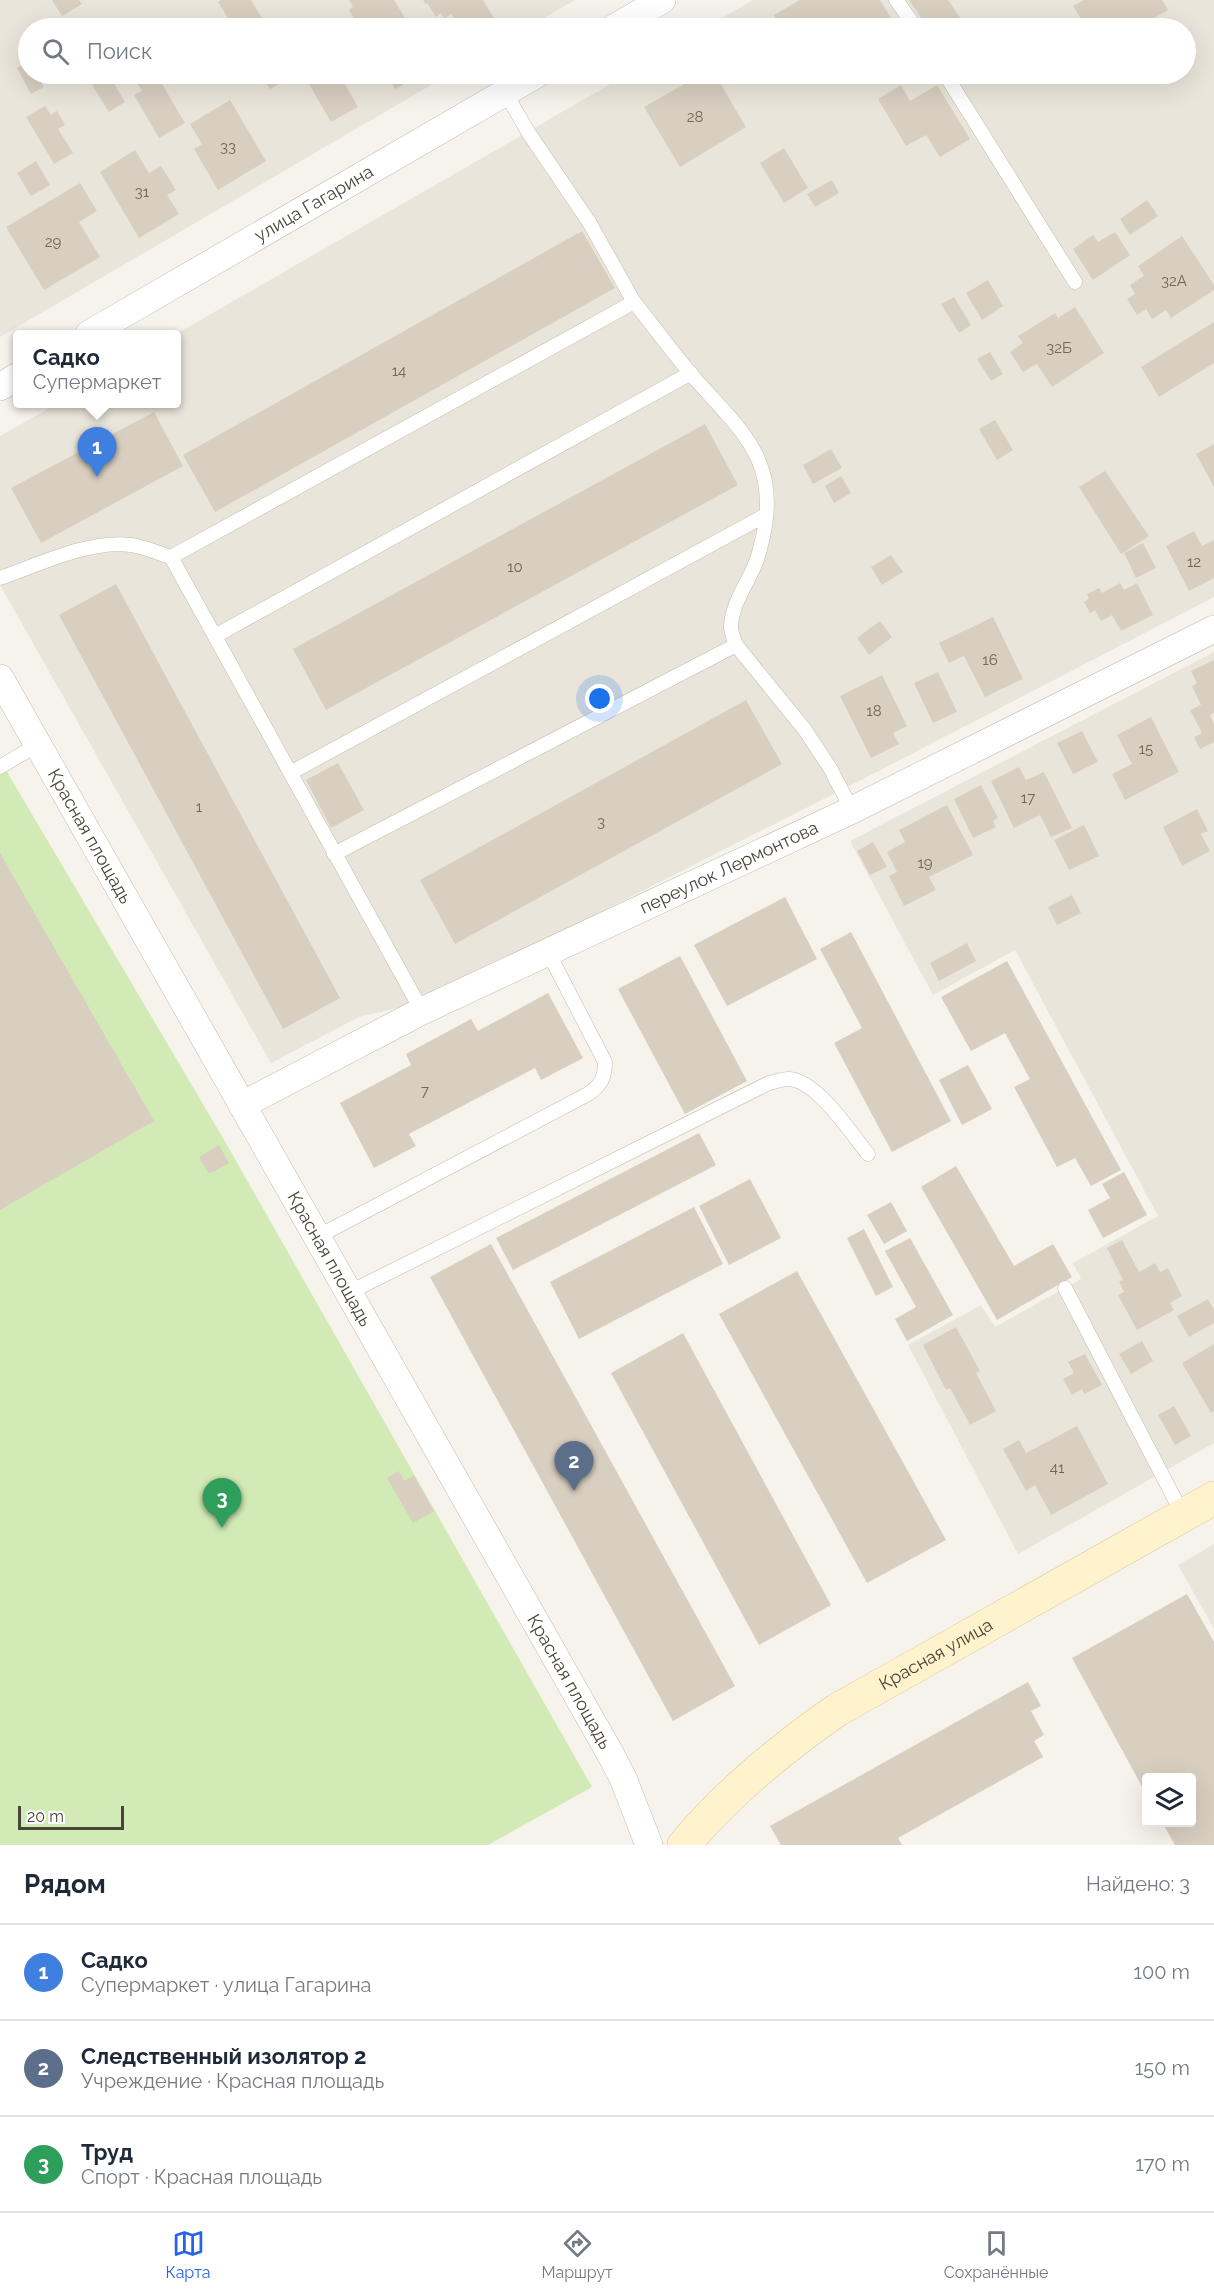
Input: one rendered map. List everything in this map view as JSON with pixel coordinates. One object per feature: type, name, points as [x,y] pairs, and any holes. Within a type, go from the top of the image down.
[{"type":"main road","name":"Красная улица","points":[[684,1845],[762,1766],[837,1710],[1214,1498]]},
{"type":"street","points":[[631,18],[662,0]]},
{"type":"street","name":"улица Гагарина","points":[[96,330],[519,84]]},
{"type":"street","points":[[0,387],[13,379]]},
{"type":"street","name":"переулок Лермонтова","points":[[242,1105],[422,1011],[852,810],[1214,629]]},
{"type":"street","name":"Красная площадь","points":[[0,678],[611,1755],[623,1778],[649,1845]]},
{"type":"lane","points":[[896,0],[909,18]]},
{"type":"lane","points":[[951,84],[1075,282]]},
{"type":"lane","points":[[505,92],[528,132],[589,222],[634,302],[691,373],[734,419],[754,450],[762,469],[766,490],[763,537],[756,564],[733,615],[731,628],[735,645],[805,730],[830,768],[852,810]]},
{"type":"lane","points":[[0,578],[83,549],[107,545],[129,545],[171,557],[634,302]]},
{"type":"lane","points":[[215,636],[691,373]]},
{"type":"lane","points":[[290,774],[765,515]]},
{"type":"lane","points":[[171,557],[422,1011]]},
{"type":"lane","points":[[334,854],[735,645]]},
{"type":"lane","points":[[0,766],[37,745]]},
{"type":"lane","points":[[317,1237],[588,1094],[599,1086],[605,1074],[605,1062],[548,952]]},
{"type":"lane","points":[[348,1293],[769,1083],[788,1079],[804,1083],[816,1092],[868,1154]]},
{"type":"lane","points":[[1065,1288],[1183,1515]]},
{"type":"shaded area","points":[[0,0],[575,0],[544,18],[18,18],[18,84],[433,84],[0,337]]},
{"type":"shaded area","points":[[753,0],[1214,0],[1214,597],[869,776],[423,1002],[359,1017],[271,1063],[0,585],[0,436],[50,408],[181,408],[181,331],[611,84],[1196,84],[1196,18],[722,18]]},
{"type":"shaded area","points":[[1214,652],[1214,1443],[1018,1554],[908,1345],[981,1305],[995,1327],[1081,1279],[1073,1263],[1158,1216],[1015,950],[933,995],[850,841]]},
{"type":"shaded area","points":[[1214,1544],[1214,1629],[1178,1565]]},
{"type":"green space","points":[[0,760],[223,1138],[592,1787],[488,1845],[0,1845]]},
{"type":"building","points":[[52,0],[79,0],[82,4],[62,16]]},
{"type":"building","points":[[221,0],[251,0],[262,18],[228,18],[218,2]]},
{"type":"building","points":[[349,0],[394,0],[405,18],[354,18],[349,10],[353,7]]},
{"type":"building","points":[[423,0],[483,0],[494,18],[454,18],[451,14],[444,18],[441,13],[436,17]]},
{"type":"building","points":[[800,0],[880,0],[891,18],[776,18],[774,15]]},
{"type":"building","points":[[909,0],[948,0],[960,18],[921,18]]},
{"type":"building","points":[[1084,0],[1162,0],[1168,10],[1154,18],[1081,18],[1073,6]]},
{"type":"building","points":[[26,84],[42,84],[44,87],[31,94]]},
{"type":"building","points":[[114,84],[125,102],[109,112],[92,85]]},
{"type":"building","points":[[138,84],[162,84],[185,123],[159,138],[134,95],[142,91]]},
{"type":"building","points":[[267,84],[279,84],[270,89]]},
{"type":"building","points":[[309,84],[345,84],[358,107],[331,122]]},
{"type":"building","points":[[392,84],[404,84],[395,89]]},
{"type":"building","points":[[684,84],[721,84],[746,127],[680,167],[644,107]]},
{"type":"building","points":[[901,85],[910,101],[937,85],[970,139],[940,157],[926,135],[906,146],[878,99]]},
{"type":"building","points":[[230,100],[266,161],[218,190],[194,149],[202,144],[190,124]]},
{"type":"building","points":[[45,106],[51,115],[57,111],[65,125],[58,129],[73,153],[54,164],[26,117]]},
{"type":"building","points":[[784,148],[808,188],[784,203],[760,163]]},
{"type":"building","points":[[135,150],[149,173],[161,166],[176,190],[167,195],[179,214],[139,238],[100,172]]},
{"type":"building","points":[[36,161],[50,185],[31,196],[17,173]]},
{"type":"building","points":[[832,180],[839,193],[815,207],[807,194]]},
{"type":"building","points":[[80,183],[97,211],[79,222],[100,257],[44,290],[6,227]]},
{"type":"building","points":[[1147,200],[1158,216],[1130,235],[1120,219]]},
{"type":"building","points":[[582,231],[615,288],[215,512],[183,455]]},
{"type":"building","points":[[1115,232],[1130,255],[1093,280],[1073,249],[1093,235],[1098,242]]},
{"type":"building","points":[[1182,236],[1214,285],[1214,290],[1171,318],[1166,310],[1152,319],[1146,309],[1137,315],[1127,299],[1135,294],[1130,285],[1144,276],[1138,266]]},
{"type":"building","points":[[988,280],[1003,306],[982,320],[966,293]]},
{"type":"building","points":[[954,297],[971,325],[959,333],[941,304]]},
{"type":"building","points":[[1075,307],[1104,353],[1052,387],[1037,364],[1023,372],[1010,352],[1023,343],[1018,336],[1055,313],[1058,318]]},
{"type":"building","points":[[1214,322],[1214,363],[1159,397],[1141,367]]},
{"type":"building","points":[[990,352],[1003,374],[991,381],[977,359]]},
{"type":"building","points":[[154,412],[183,466],[41,543],[11,488]]},
{"type":"building","points":[[995,420],[1013,450],[997,460],[979,429]]},
{"type":"building","points":[[705,424],[738,485],[326,710],[293,649]]},
{"type":"building","points":[[1214,444],[1214,487],[1196,454]]},
{"type":"building","points":[[831,449],[842,468],[813,484],[803,465]]},
{"type":"building","points":[[1105,471],[1149,536],[1121,554],[1079,487]]},
{"type":"building","points":[[841,476],[851,493],[834,503],[825,486]]},
{"type":"building","points":[[1194,531],[1202,546],[1214,540],[1214,578],[1189,591],[1166,546]]},
{"type":"building","points":[[1143,543],[1156,568],[1136,578],[1124,553]]},
{"type":"building","points":[[891,555],[903,572],[882,585],[871,567]]},
{"type":"building","points":[[1120,583],[1124,590],[1137,583],[1153,615],[1121,631],[1112,615],[1101,621],[1095,610],[1090,613],[1084,602],[1089,599],[1087,594],[1099,588],[1102,593]]},
{"type":"building","points":[[116,584],[340,998],[283,1029],[59,615]]},
{"type":"building","points":[[993,617],[1023,679],[985,697],[964,656],[949,663],[939,643]]},
{"type":"building","points":[[880,621],[892,637],[869,655],[857,638]]},
{"type":"building","points":[[1214,660],[1214,713],[1210,715],[1214,724],[1214,742],[1200,749],[1194,737],[1202,733],[1190,710],[1201,705],[1192,686],[1197,683],[1191,671]]},
{"type":"building","points":[[938,672],[957,712],[933,723],[914,683]]},
{"type":"building","points":[[882,675],[907,726],[893,733],[899,744],[871,758],[840,696]]},
{"type":"building","points":[[746,700],[782,764],[455,944],[420,880]]},
{"type":"building","points":[[1151,717],[1179,772],[1125,800],[1112,774],[1132,764],[1117,735]]},
{"type":"building","points":[[1082,731],[1098,762],[1073,774],[1057,743]]},
{"type":"building","points":[[338,763],[364,810],[331,828],[306,780]]},
{"type":"building","points":[[1019,767],[1026,780],[1044,772],[1072,828],[1051,837],[1040,815],[1014,828],[991,781]]},
{"type":"building","points":[[981,785],[998,818],[993,821],[996,827],[973,838],[954,799]]},
{"type":"building","points":[[947,805],[973,855],[929,877],[936,890],[904,906],[889,876],[897,872],[887,852],[905,842],[899,830]]},
{"type":"building","points":[[1197,809],[1208,831],[1201,834],[1210,851],[1182,866],[1163,827]]},
{"type":"building","points":[[1084,825],[1099,856],[1069,870],[1054,840]]},
{"type":"building","points":[[873,842],[887,867],[870,875],[857,851]]},
{"type":"building","points":[[0,853],[154,1121],[0,1210]]},
{"type":"building","points":[[1072,895],[1081,913],[1057,925],[1048,907]]},
{"type":"building","points":[[785,897],[817,959],[727,1006],[694,945]]},
{"type":"building","points":[[851,932],[951,1121],[892,1152],[834,1043],[862,1028],[820,949]]},
{"type":"building","points":[[967,943],[976,961],[939,981],[930,963]]},
{"type":"building","points":[[680,956],[747,1081],[685,1114],[618,989]]},
{"type":"building","points":[[1007,961],[1121,1170],[1091,1186],[1075,1158],[1057,1167],[1014,1087],[1030,1079],[1005,1033],[971,1051],[941,997]]},
{"type":"building","points":[[548,993],[583,1058],[541,1080],[535,1068],[409,1134],[416,1146],[374,1168],[340,1103],[411,1065],[406,1054],[471,1019],[478,1031]]},
{"type":"building","points":[[968,1065],[992,1109],[962,1125],[939,1080]]},
{"type":"building","points":[[699,1133],[716,1165],[513,1270],[496,1238]]},
{"type":"building","points":[[219,1145],[229,1163],[209,1174],[199,1157]]},
{"type":"building","points":[[956,1166],[1014,1266],[1053,1244],[1072,1277],[997,1320],[921,1187]]},
{"type":"building","points":[[1124,1172],[1147,1215],[1103,1238],[1088,1210],[1110,1198],[1102,1184]]},
{"type":"building","points":[[750,1179],[781,1238],[729,1265],[699,1206]]},
{"type":"building","points":[[891,1202],[907,1231],[884,1244],[867,1215]]},
{"type":"building","points":[[694,1207],[723,1264],[579,1339],[550,1282]]},
{"type":"building","points":[[864,1229],[893,1287],[876,1296],[847,1238]]},
{"type":"building","points":[[910,1238],[953,1315],[907,1341],[895,1319],[916,1307],[885,1251]]},
{"type":"building","points":[[1122,1240],[1139,1272],[1155,1263],[1160,1272],[1168,1268],[1182,1296],[1170,1303],[1174,1310],[1137,1330],[1118,1295],[1124,1292],[1119,1282],[1123,1280],[1107,1248]]},
{"type":"building","points":[[491,1244],[735,1686],[673,1721],[430,1277]]},
{"type":"building","points":[[797,1271],[946,1540],[867,1583],[719,1314]]},
{"type":"building","points":[[1208,1299],[1214,1310],[1214,1323],[1189,1337],[1177,1316]]},
{"type":"building","points":[[956,1327],[980,1371],[976,1373],[996,1411],[970,1425],[950,1388],[946,1390],[923,1345]]},
{"type":"building","points":[[683,1333],[831,1605],[759,1645],[611,1373]]},
{"type":"building","points":[[1142,1341],[1153,1361],[1131,1374],[1119,1354]]},
{"type":"building","points":[[1214,1344],[1214,1411],[1211,1413],[1182,1363]]},
{"type":"building","points":[[1085,1354],[1102,1385],[1084,1394],[1082,1389],[1072,1395],[1063,1379],[1074,1373],[1068,1362]]},
{"type":"building","points":[[1174,1406],[1191,1436],[1175,1445],[1158,1415]]},
{"type":"building","points":[[1077,1426],[1108,1484],[1051,1515],[1035,1485],[1026,1491],[1003,1449],[1019,1440],[1026,1453]]},
{"type":"building","points":[[399,1471],[404,1481],[414,1476],[434,1511],[413,1523],[387,1478]]},
{"type":"building","points":[[1187,1594],[1214,1642],[1214,1845],[1175,1845],[1165,1827],[1196,1827],[1196,1773],[1142,1773],[1142,1787],[1072,1658]]},
{"type":"building","points":[[1028,1682],[1041,1706],[1031,1711],[1044,1735],[1034,1741],[1043,1757],[898,1838],[902,1845],[781,1845],[770,1826]]},
{"type":"place","name":"Садко","points":[[97,477]]},
{"type":"place","name":"Следственный изолятор 2","points":[[574,1491]]},
{"type":"place","name":"Труд","points":[[222,1528]]}]
